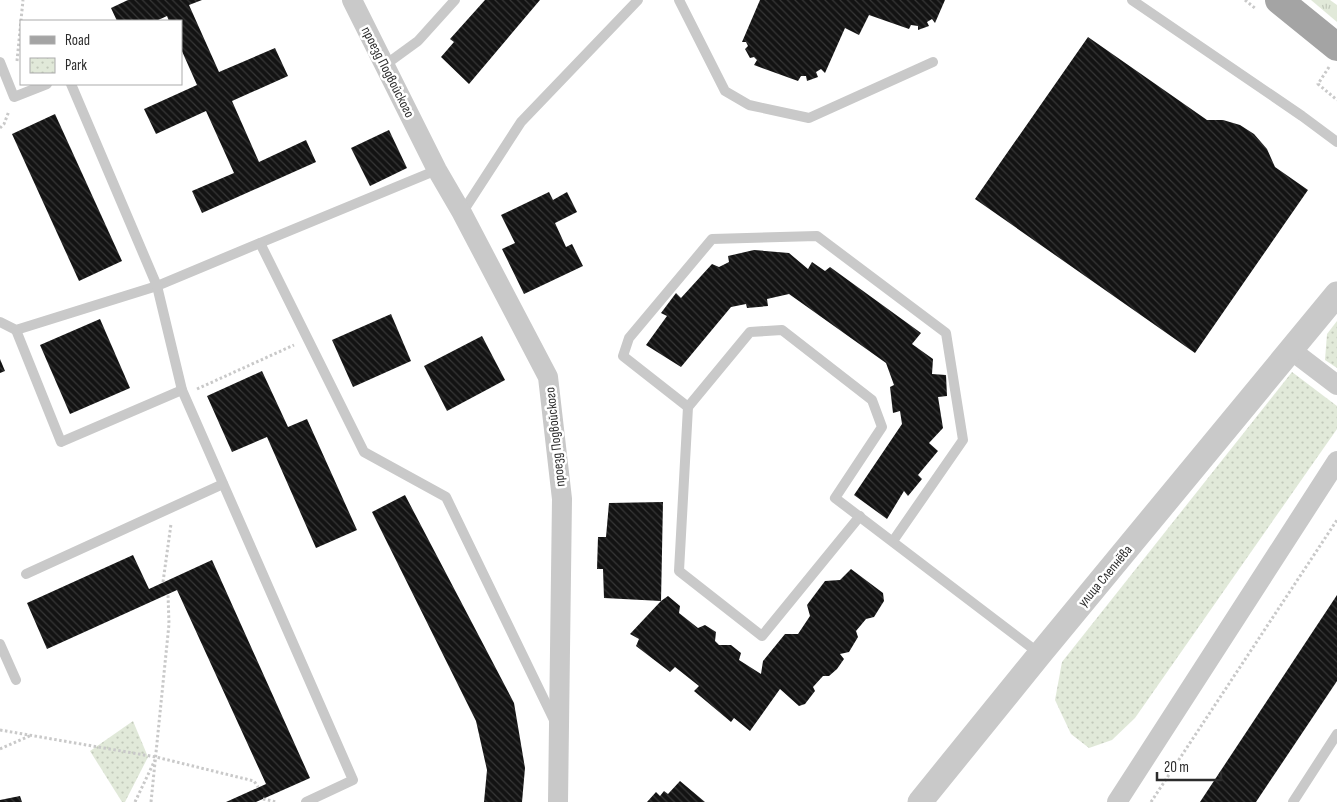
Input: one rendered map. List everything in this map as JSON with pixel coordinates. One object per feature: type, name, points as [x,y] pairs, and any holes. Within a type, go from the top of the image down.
[{"type":"main road","points":[[1279,0],[1333,57]]},
{"type":"street","name":"проезд Подвойского","points":[[352,0],[437,170],[548,377],[562,499],[558,802]]},
{"type":"street","name":"улица Слепнёва","points":[[920,802],[1337,294]]},
{"type":"street","points":[[1291,350],[1337,385]]},
{"type":"street","points":[[1117,802],[1337,461]]},
{"type":"lane","points":[[385,65],[418,41],[456,0]]},
{"type":"lane","points":[[462,214],[521,122],[638,0]]},
{"type":"lane","points":[[679,0],[725,92],[749,105],[809,118],[933,62]]},
{"type":"lane","points":[[1132,0],[1337,142]]},
{"type":"lane","points":[[0,62],[14,97],[44,85]]},
{"type":"lane","points":[[71,85],[156,286],[182,390],[353,780],[306,802]]},
{"type":"lane","points":[[16,330],[156,286],[437,170]]},
{"type":"lane","points":[[688,407],[624,356],[629,338],[712,239],[817,236],[946,333],[963,440],[893,541]]},
{"type":"lane","points":[[260,243],[364,452],[446,497],[559,731]]},
{"type":"lane","points":[[0,322],[16,330],[61,442],[182,390]]},
{"type":"lane","points":[[860,516],[762,636],[679,570],[688,407],[750,332],[782,330],[872,400],[882,427],[835,498],[860,516],[893,541],[1040,654]]},
{"type":"lane","points":[[26,574],[223,484]]},
{"type":"lane","points":[[0,644],[16,680]]},
{"type":"lane","points":[[1293,802],[1337,734]]},
{"type":"path","points":[[1333,57],[1318,84],[1337,100]]},
{"type":"path","points":[[197,389],[308,338]]},
{"type":"path","points":[[163,582],[174,507]]},
{"type":"path","points":[[1152,802],[1337,520]]},
{"type":"path","points":[[152,802],[169,624],[168,594]]},
{"type":"path","points":[[0,730],[156,757],[254,781],[258,788]]},
{"type":"path","points":[[0,749],[33,735]]},
{"type":"path","points":[[135,802],[156,757]]},
{"type":"path","points":[[263,799],[277,802]]},
{"type":"green space","points":[[1311,0],[1330,0],[1337,5],[1337,22]]},
{"type":"green space","points":[[1337,321],[1337,368],[1325,360],[1327,334]]},
{"type":"green space","points":[[1292,372],[1337,406],[1337,429],[1135,718],[1112,740],[1089,748],[1071,734],[1055,700],[1062,662]]},
{"type":"green space","points":[[133,721],[148,757],[125,802],[122,802],[90,751]]},
{"type":"building","points":[[128,0],[202,0],[189,5],[219,72],[275,48],[288,76],[232,101],[259,162],[306,140],[316,162],[202,213],[192,191],[234,173],[206,111],[156,134],[144,109],[197,85],[182,51],[182,20],[169,20],[167,16],[158,20],[117,20],[111,8]]},
{"type":"building","points":[[485,0],[540,0],[469,84],[441,57],[454,42],[450,39]]},
{"type":"building","points":[[760,0],[945,0],[935,23],[932,19],[927,22],[929,26],[918,30],[918,26],[911,25],[909,29],[869,15],[859,35],[845,28],[825,73],[821,69],[816,72],[818,77],[807,81],[806,76],[801,76],[798,81],[754,65],[757,60],[754,57],[750,58],[745,49],[748,46],[746,42],[742,42]]},
{"type":"building","points":[[1088,37],[1207,120],[1223,120],[1240,125],[1254,134],[1267,149],[1275,167],[1308,190],[1195,353],[975,199]]},
{"type":"building","points":[[55,114],[122,261],[79,281],[12,134]]},
{"type":"building","points":[[389,130],[407,168],[370,186],[351,148]]},
{"type":"building","points":[[549,192],[553,200],[567,192],[577,212],[555,223],[566,247],[572,244],[583,266],[524,294],[502,249],[515,243],[501,215]]},
{"type":"building","points":[[754,250],[789,253],[808,269],[812,262],[825,271],[830,267],[921,333],[912,344],[933,359],[932,374],[946,375],[947,396],[938,397],[943,428],[929,443],[938,451],[918,475],[922,479],[908,496],[904,491],[887,519],[854,495],[902,424],[900,411],[893,413],[890,387],[894,385],[886,363],[789,294],[767,299],[768,306],[747,308],[746,304],[731,307],[681,367],[646,345],[667,316],[661,313],[676,293],[681,298],[712,264],[719,267],[729,262],[728,256]]},
{"type":"building","points":[[391,314],[411,361],[353,387],[332,340]]},
{"type":"building","points":[[100,319],[130,388],[70,414],[40,345]]},
{"type":"building","points":[[482,336],[505,380],[447,411],[424,366]]},
{"type":"building","points":[[0,359],[5,371],[0,373]]},
{"type":"building","points":[[262,371],[288,427],[307,419],[357,530],[316,548],[267,437],[232,452],[207,396]]},
{"type":"building","points":[[405,495],[514,703],[525,768],[522,802],[484,802],[487,770],[476,721],[372,512]]},
{"type":"building","points":[[663,502],[661,601],[604,598],[603,569],[597,569],[598,537],[606,537],[609,503]]},
{"type":"building","points":[[133,555],[149,589],[212,560],[310,778],[256,802],[226,802],[266,784],[177,590],[47,649],[27,603]]},
{"type":"building","points":[[851,569],[883,593],[884,601],[874,617],[866,619],[856,631],[858,637],[849,652],[840,654],[844,659],[837,669],[829,676],[823,676],[813,687],[815,691],[805,704],[799,706],[780,689],[750,731],[734,718],[731,722],[694,691],[699,686],[675,667],[670,672],[636,646],[639,639],[630,634],[668,596],[680,606],[679,613],[698,628],[705,625],[716,632],[715,641],[719,645],[731,645],[741,653],[739,660],[761,674],[763,661],[785,634],[798,634],[810,616],[807,605],[825,581],[840,580]]},
{"type":"building","points":[[1337,595],[1337,681],[1256,802],[1200,802]]},
{"type":"building","points":[[680,781],[705,802],[647,802],[656,792],[660,796],[664,791],[668,794]]},
{"type":"building","points":[[20,796],[22,802],[0,802],[0,800]]}]
